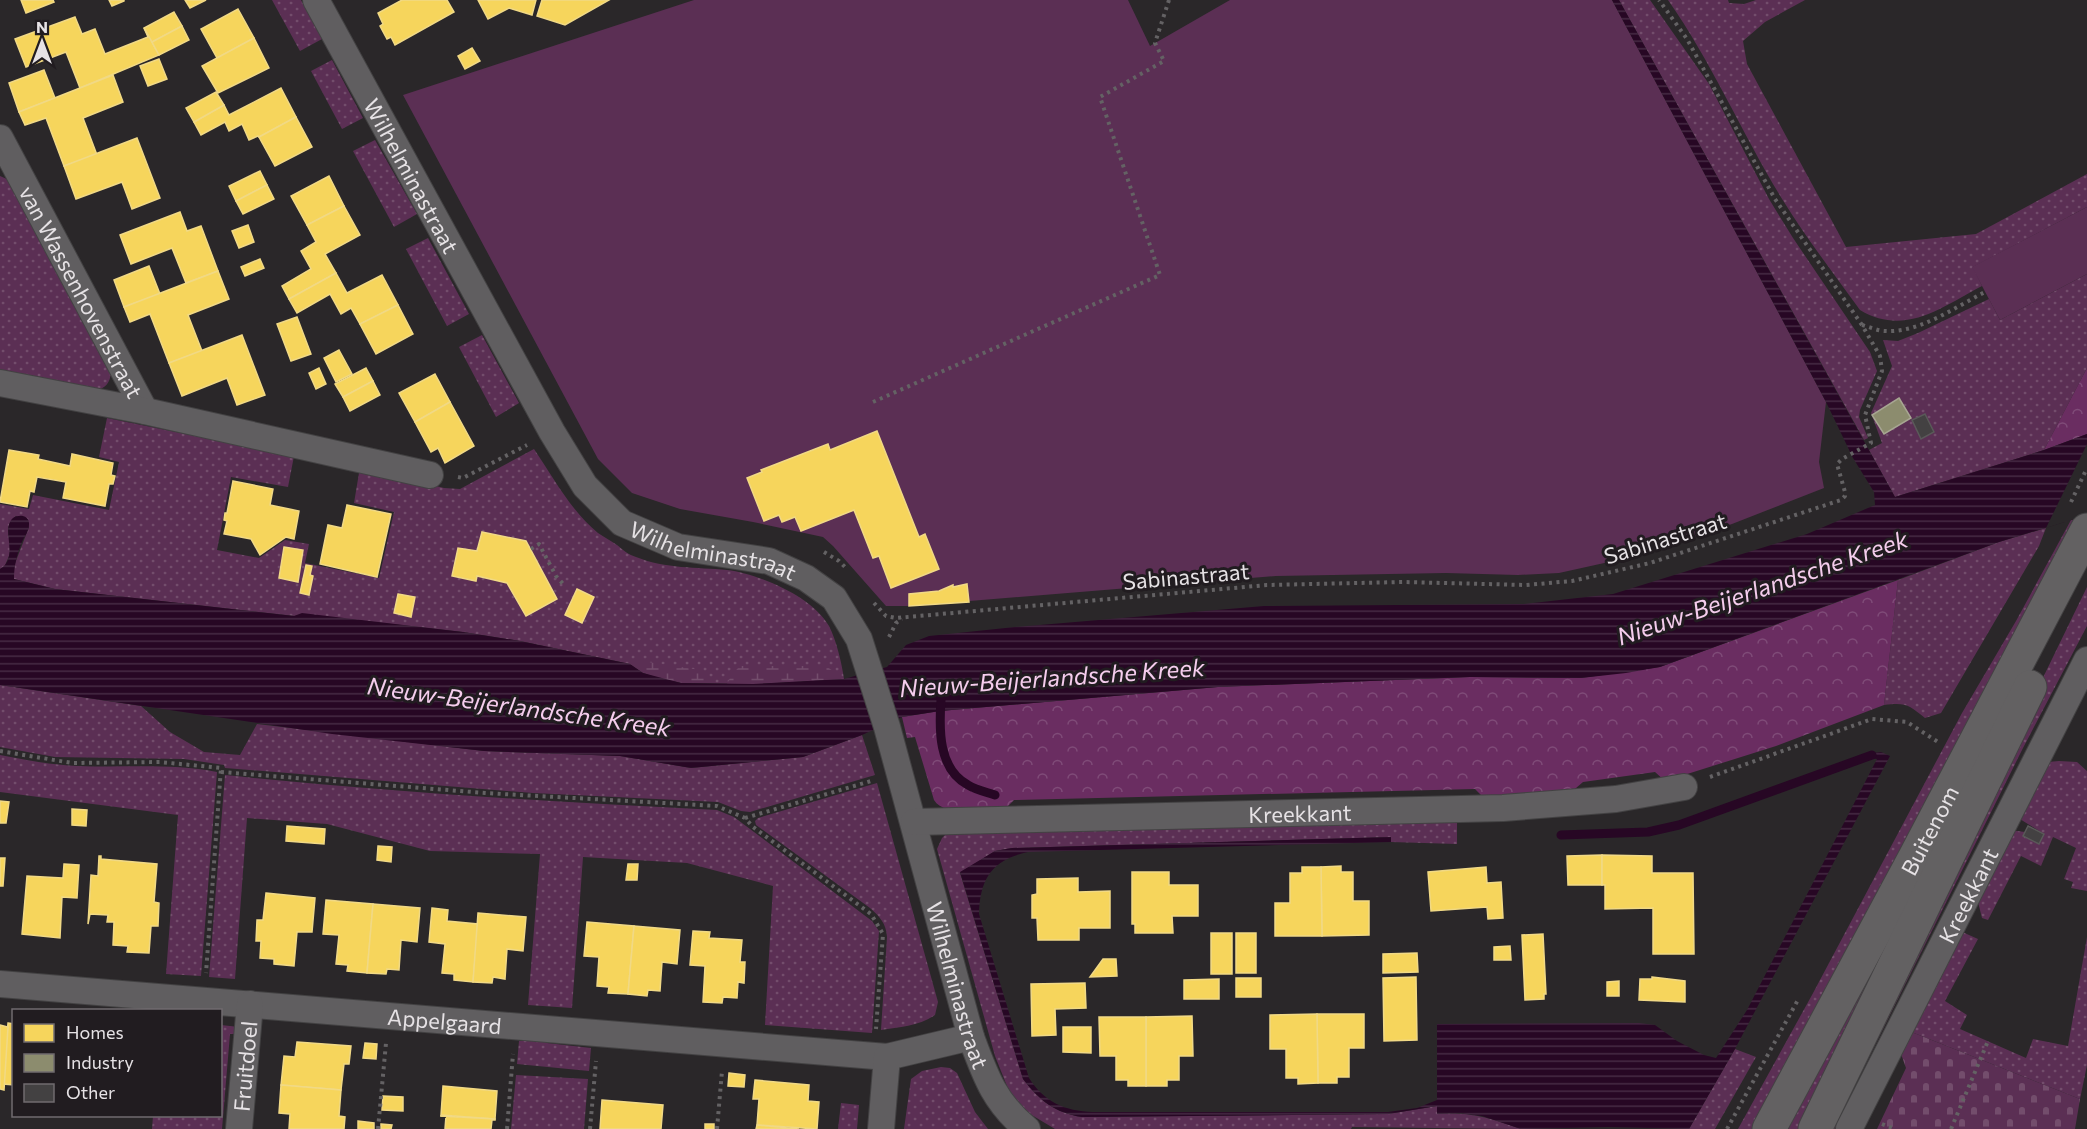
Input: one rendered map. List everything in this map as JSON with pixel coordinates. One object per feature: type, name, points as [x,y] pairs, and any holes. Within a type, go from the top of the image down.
[{"type":"main road","name":"Buitenom","points":[[1815,1129],[2080,571],[2087,530]]},
{"type":"main road","name":"Buitenom","points":[[1769,1129],[2080,571]]},
{"type":"street","name":"Wilhelminastraat","points":[[316,0],[552,432],[585,486],[622,524],[678,547],[769,561],[806,578],[834,598],[859,639],[914,822],[971,1037],[987,1080],[999,1101],[1012,1117],[1027,1129]]},
{"type":"street","name":"van Wassenhovenstraat","points":[[1,141],[145,411]]},
{"type":"street","name":"van Wassenhovenstraat","points":[[0,383],[145,411],[430,476]]},
{"type":"street","name":"Kreekkant","points":[[1849,1129],[2087,660]]},
{"type":"street","name":"Kreekkant","points":[[914,822],[1503,808],[1616,799],[1684,787]]},
{"type":"street","name":"Appelgaard","points":[[0,984],[880,1057],[971,1037]]},
{"type":"street","name":"Fruitdoel","points":[[239,1129],[250,1004]]},
{"type":"street","points":[[880,1057],[880,1129]]},
{"type":"path","points":[[873,402],[1160,275],[1101,97],[1164,61],[1155,43],[1169,0]]},
{"type":"path","name":"Sabinastraat","points":[[905,618],[1267,585],[1403,582],[1526,585],[1572,581],[1650,563],[1840,500],[1845,496],[1837,464],[1871,443],[1865,414],[1882,371],[1880,356],[1862,325],[1775,199],[1687,39],[1659,0]]},
{"type":"path","points":[[1862,325],[1882,332],[1919,326],[1985,292]]},
{"type":"path","points":[[430,476],[463,478],[552,432]]},
{"type":"path","points":[[531,549],[539,544],[556,576],[564,585]]},
{"type":"path","points":[[1684,787],[1872,719],[1907,722],[1938,742]]},
{"type":"path","points":[[0,751],[72,763],[191,763],[221,768],[223,772],[204,1001]]},
{"type":"path","points":[[223,772],[496,794],[717,806],[746,818],[753,827],[871,914],[883,934],[880,1057]]},
{"type":"path","points":[[746,818],[900,773]]},
{"type":"path","points":[[378,1129],[388,1016]]},
{"type":"path","points":[[507,1129],[516,1027]]},
{"type":"path","points":[[590,1129],[598,1033]]},
{"type":"path","points":[[1951,1129],[1988,1041]]},
{"type":"path","points":[[717,1129],[724,1044]]},
{"type":"green space","points":[[272,0],[301,0],[322,39],[300,51]]},
{"type":"green space","points":[[694,0],[1128,0],[1150,46],[1230,0],[1612,0],[1826,402],[1819,462],[1824,488],[1732,524],[1636,556],[1559,573],[1276,576],[886,606],[823,537],[680,509],[632,493],[598,459],[403,95]]},
{"type":"green space","points":[[1619,0],[1650,0],[1709,84],[1769,199],[1870,352],[1877,371],[1859,417],[1868,438],[1864,440]]},
{"type":"green space","points":[[1668,0],[1728,0],[1729,3],[1744,4],[1756,0],[1805,0],[1765,22],[1743,41],[1747,64],[1846,247],[1976,234],[2087,174],[2087,207],[1973,267],[1982,286],[1938,310],[1908,320],[1892,321],[1877,318],[1860,310],[1784,202],[1714,75]]},
{"type":"green space","points":[[332,60],[363,118],[342,129],[311,71]]},
{"type":"green space","points":[[375,140],[417,214],[394,227],[353,151]]},
{"type":"green space","points":[[0,176],[9,180],[111,372],[110,379],[102,388],[95,391],[0,372]]},
{"type":"green space","points":[[2087,207],[2087,274],[2000,320],[1972,267]]},
{"type":"green space","points":[[428,238],[469,314],[447,326],[406,249]]},
{"type":"green space","points":[[2087,274],[2087,368],[2044,450],[1895,497],[1869,450],[1882,443],[1871,413],[1892,366],[1883,340],[1898,341],[1989,299],[2000,320]]},
{"type":"green space","points":[[482,335],[519,403],[496,417],[459,347]]},
{"type":"green space","points":[[2087,368],[2087,434],[2044,450]]},
{"type":"green space","points":[[107,418],[294,456],[288,487],[231,477],[217,550],[259,558],[285,540],[309,544],[305,563],[379,578],[394,512],[354,503],[360,467],[444,488],[460,489],[534,449],[579,515],[598,533],[628,554],[659,564],[740,572],[784,588],[798,596],[821,615],[832,631],[844,679],[753,684],[681,683],[643,673],[630,664],[520,641],[463,632],[55,589],[14,579],[14,566],[29,527],[16,516],[9,524],[10,552],[5,566],[0,569],[0,504],[29,509],[33,495],[109,510],[119,462],[99,457]]},
{"type":"green space","points":[[2083,516],[1758,1129],[1738,1129],[1962,713],[2071,520]]},
{"type":"green space","points":[[2046,528],[2039,546],[1941,713],[1925,718],[1907,706],[1884,705],[1898,580],[1999,542]]},
{"type":"green space","points":[[1898,580],[1884,705],[1776,746],[1665,781],[1655,772],[1583,782],[1569,794],[1484,798],[1475,789],[1014,800],[1004,810],[956,811],[946,809],[934,800],[915,737],[907,738],[902,717],[940,711],[1218,687],[1470,677],[1581,678],[1660,667]]},
{"type":"green space","points":[[2087,587],[2087,626],[2023,748],[1849,1097],[1836,1129],[1824,1129]]},
{"type":"green space","points":[[635,660],[700,670],[709,680],[708,683],[667,680],[648,674],[630,664]]},
{"type":"green space","points":[[741,666],[826,666],[844,679],[727,684],[733,672]]},
{"type":"green space","points":[[0,685],[141,706],[170,732],[204,752],[240,755],[257,724],[484,751],[620,756],[691,768],[803,757],[862,735],[875,775],[750,812],[718,802],[533,793],[225,768],[224,765],[184,759],[55,757],[0,747]]},
{"type":"green space","points":[[0,755],[68,765],[165,767],[217,772],[201,976],[166,974],[178,815],[0,792]]},
{"type":"green space","points":[[2048,762],[2077,762],[2087,771],[2087,891],[2071,888],[2073,882],[2064,879],[2076,848],[2053,837],[2041,866],[2021,856],[1988,920],[1982,918],[1976,894],[2009,830],[2025,832],[2023,836],[2039,844],[2044,834],[2015,816]]},
{"type":"green space","points":[[225,775],[471,796],[717,810],[734,817],[872,921],[879,931],[872,1033],[765,1025],[773,886],[687,863],[583,857],[572,1008],[528,1005],[540,854],[430,851],[327,824],[247,818],[235,979],[209,977]]},
{"type":"green space","points":[[877,783],[938,1002],[935,1015],[923,1022],[881,1030],[887,937],[882,921],[870,908],[756,825],[755,821],[758,818]]},
{"type":"green space","points":[[1457,818],[1457,844],[1391,842],[1391,837],[1012,848],[995,851],[960,873],[1023,1079],[1035,1093],[1056,1109],[1082,1117],[1388,1114],[1437,1106],[1438,1114],[1480,1117],[1521,1129],[1352,1127],[1351,1129],[1055,1129],[1025,1111],[1009,1091],[995,1056],[937,849],[947,833]]},
{"type":"green space","points":[[1924,865],[1802,1129],[1780,1129]]},
{"type":"green space","points":[[1960,931],[1978,939],[1945,1001],[1967,1015],[1960,1029],[2026,1058],[2033,1039],[2068,1046],[2087,937],[2087,1065],[2080,1099],[1909,1031]]},
{"type":"green space","points":[[222,1025],[239,1027],[239,1034],[230,1034],[222,1129],[152,1129],[153,1117],[222,1117]]},
{"type":"green space","points":[[1909,1031],[2080,1099],[2075,1129],[1877,1129],[1906,1068],[1900,1051]]},
{"type":"green space","points":[[536,1036],[541,1037],[547,1043],[591,1048],[589,1071],[517,1064],[519,1041],[531,1041]]},
{"type":"green space","points":[[1735,1049],[1756,1057],[1715,1129],[1689,1129]]},
{"type":"green space","points":[[941,1067],[950,1068],[957,1073],[975,1112],[988,1129],[904,1129],[911,1079],[922,1071]]},
{"type":"green space","points":[[516,1075],[588,1079],[584,1129],[511,1129]]},
{"type":"green space","points":[[841,1103],[859,1105],[857,1129],[838,1129]]},
{"type":"water","name":"Nieuw-Beijerlandsche Kreek","points":[[1612,0],[1619,0],[1895,497],[2087,434],[2087,515],[1999,542],[1660,667],[1581,678],[1470,677],[1218,687],[940,711],[902,717],[803,757],[691,768],[620,756],[484,751],[332,734],[0,685],[0,569],[9,558],[8,529],[10,523],[18,516],[26,517],[29,525],[17,556],[14,579],[55,589],[294,616],[302,613],[463,632],[520,641],[630,664],[643,673],[681,683],[753,684],[844,679],[887,667],[906,645],[929,636],[1015,627],[1264,606],[1524,604],[1613,594],[1807,534],[1875,505],[1874,492],[1853,458],[1826,402]]},
{"type":"water","points":[[1881,752],[1890,756],[1735,1049],[1689,1129],[1608,1127],[1521,1129],[1482,1116],[1459,1113],[1437,1114],[1437,1106],[1388,1114],[1082,1117],[1072,1115],[1048,1104],[1023,1079],[960,872],[995,851],[1012,848],[1391,837],[1391,842],[1028,852],[1005,860],[990,872],[982,890],[979,914],[1029,1078],[1041,1093],[1056,1104],[1073,1110],[1093,1112],[1388,1112],[1417,1108],[1437,1100],[1437,1024],[1639,1023],[1655,1025],[1677,1041],[1704,1055],[1716,1058],[1747,1010],[1877,759],[1863,757],[1866,754]]},
{"type":"pier","points":[[2087,444],[2087,515],[2046,528]]},
{"type":"building: Homes","points":[[21,0],[53,0],[54,2],[26,13]]},
{"type":"building: Homes","points":[[109,0],[124,0],[124,1],[112,6]]},
{"type":"building: Homes","points":[[185,0],[206,0],[190,8]]},
{"type":"building: Homes","points":[[402,0],[447,0],[454,12],[395,45],[391,37],[387,39],[380,26],[383,24],[378,13]]},
{"type":"building: Homes","points":[[478,0],[536,0],[532,15],[509,8],[488,19]]},
{"type":"building: Homes","points":[[542,0],[609,0],[565,25],[537,16]]},
{"type":"building: Homes","points":[[238,9],[254,38],[217,58],[201,29]]},
{"type":"building: Homes","points":[[174,12],[182,26],[152,42],[144,28]]},
{"type":"building: Homes","points":[[75,17],[82,34],[95,29],[105,54],[148,37],[144,28],[159,55],[80,88],[66,52],[26,67],[15,39]]},
{"type":"building: Homes","points":[[182,26],[189,40],[159,55],[152,42]]},
{"type":"building: Homes","points":[[254,38],[269,68],[218,93],[202,66]]},
{"type":"building: Homes","points":[[472,48],[480,61],[465,69],[458,56]]},
{"type":"building: Homes","points":[[159,59],[167,79],[148,86],[140,66]]},
{"type":"building: Homes","points":[[44,70],[55,98],[19,112],[9,83]]},
{"type":"building: Homes","points":[[113,75],[123,102],[83,118],[97,155],[64,166],[46,118],[25,125],[19,112]]},
{"type":"building: Homes","points":[[281,88],[296,117],[259,137],[249,140],[242,124],[229,131],[225,122],[201,135],[194,122],[224,105],[229,115]]},
{"type":"building: Homes","points":[[216,92],[224,105],[194,122],[186,108]]},
{"type":"building: Homes","points":[[296,117],[312,147],[275,166],[259,137]]},
{"type":"building: Homes","points":[[137,138],[160,198],[132,209],[122,182],[76,199],[64,166]]},
{"type":"building: Homes","points":[[260,171],[267,185],[236,201],[229,186]]},
{"type":"building: Homes","points":[[329,176],[344,206],[307,225],[291,196]]},
{"type":"building: Homes","points":[[267,185],[274,199],[243,214],[236,201]]},
{"type":"building: Homes","points":[[344,206],[360,235],[325,254],[336,273],[289,299],[282,286],[311,269],[301,251],[316,242],[307,225]]},
{"type":"building: Homes","points":[[180,212],[187,231],[201,226],[218,271],[186,283],[172,248],[131,264],[120,235]]},
{"type":"building: Homes","points":[[248,225],[254,242],[239,248],[232,231]]},
{"type":"building: Homes","points":[[260,259],[264,268],[245,276],[241,267]]},
{"type":"building: Homes","points":[[149,266],[160,294],[124,307],[114,280]]},
{"type":"building: Homes","points":[[218,271],[229,299],[188,315],[202,351],[169,363],[150,314],[130,322],[124,307]]},
{"type":"building: Homes","points":[[336,273],[347,293],[382,275],[398,305],[360,324],[351,308],[341,314],[330,294],[297,313],[289,299]]},
{"type":"building: Homes","points":[[398,305],[413,334],[376,354],[360,324]]},
{"type":"building: Homes","points":[[297,317],[311,354],[291,361],[277,324]]},
{"type":"building: Homes","points":[[242,335],[265,395],[237,405],[227,378],[182,396],[169,363]]},
{"type":"building: Homes","points":[[339,350],[352,374],[336,382],[324,358]]},
{"type":"building: Homes","points":[[319,368],[326,384],[316,389],[309,373]]},
{"type":"building: Homes","points":[[366,368],[373,381],[343,397],[335,384]]},
{"type":"building: Homes","points":[[435,374],[450,402],[415,422],[399,393]]},
{"type":"building: Homes","points":[[373,381],[380,395],[350,411],[343,397]]},
{"type":"building: Homes","points":[[450,402],[474,446],[445,463],[438,448],[431,452],[415,422]]},
{"type":"building: Homes","points":[[877,431],[919,537],[925,534],[939,569],[891,588],[879,556],[873,558],[854,510],[801,531],[795,517],[782,522],[779,515],[764,521],[747,478],[762,472],[761,470],[828,444],[830,450]]},
{"type":"building: Homes","points":[[9,450],[39,455],[38,459],[70,466],[72,454],[113,463],[111,475],[115,476],[113,484],[109,484],[105,506],[63,498],[66,482],[37,477],[34,492],[30,491],[27,507],[0,502]]},
{"type":"building: Homes","points":[[233,481],[273,489],[270,505],[299,511],[294,539],[286,537],[260,555],[251,539],[224,534],[227,521],[224,520],[225,513],[227,513]]},
{"type":"building: Homes","points":[[347,505],[391,514],[377,577],[320,564],[328,525],[342,528]]},
{"type":"building: Homes","points":[[482,532],[526,541],[557,599],[526,616],[507,583],[477,576],[476,581],[452,576],[458,548],[477,551]]},
{"type":"building: Homes","points":[[284,547],[303,550],[298,582],[279,578]]},
{"type":"building: Homes","points":[[306,565],[312,566],[310,575],[313,576],[309,595],[300,593]]},
{"type":"building: Homes","points":[[967,584],[969,602],[909,606],[909,594],[939,591],[953,585],[953,587]]},
{"type":"building: Homes","points":[[577,589],[594,597],[582,623],[565,615]]},
{"type":"building: Homes","points":[[398,594],[415,597],[411,617],[394,613]]},
{"type":"building: Homes","points":[[0,801],[9,802],[6,823],[0,823]]},
{"type":"building: Homes","points":[[72,809],[87,810],[86,826],[72,825]]},
{"type":"building: Homes","points":[[287,826],[325,829],[324,844],[286,841]]},
{"type":"building: Homes","points":[[378,846],[392,847],[391,862],[377,860]]},
{"type":"building: Homes","points":[[1602,855],[1602,885],[1568,885],[1567,856]]},
{"type":"building: Homes","points":[[1602,855],[1652,856],[1652,873],[1693,873],[1694,954],[1653,954],[1653,908],[1605,909]]},
{"type":"building: Homes","points":[[99,856],[101,859],[157,864],[154,902],[159,903],[158,926],[151,926],[149,953],[127,952],[128,946],[113,945],[114,922],[107,922],[108,915],[90,914],[88,924],[91,875],[98,876]]},
{"type":"building: Homes","points":[[0,858],[5,858],[3,886],[0,886]]},
{"type":"building: Homes","points":[[64,864],[79,865],[77,898],[62,897],[60,938],[22,934],[27,876],[63,878]]},
{"type":"building: Homes","points":[[628,864],[638,864],[637,880],[626,880]]},
{"type":"building: Homes","points":[[1341,866],[1341,872],[1353,872],[1353,901],[1369,901],[1369,935],[1322,936],[1321,867]]},
{"type":"building: Homes","points":[[1302,867],[1321,867],[1322,936],[1275,936],[1275,903],[1290,903],[1290,873],[1302,873]]},
{"type":"building: Homes","points":[[1486,867],[1487,883],[1501,882],[1503,918],[1488,919],[1487,907],[1431,911],[1428,872]]},
{"type":"building: Homes","points":[[1132,872],[1169,872],[1169,885],[1198,885],[1198,916],[1172,916],[1173,933],[1135,933],[1135,924],[1132,924]]},
{"type":"building: Homes","points":[[1078,878],[1078,892],[1110,891],[1110,928],[1079,928],[1079,940],[1038,940],[1037,918],[1032,918],[1032,895],[1037,894],[1037,879]]},
{"type":"building: Homes","points":[[266,893],[315,898],[312,932],[297,932],[294,966],[274,964],[274,959],[260,958],[261,941],[256,941],[257,920],[263,920]]},
{"type":"building: Homes","points":[[326,900],[373,904],[367,973],[347,971],[348,965],[336,964],[339,935],[323,934]]},
{"type":"building: Homes","points":[[373,904],[420,908],[417,942],[401,940],[399,970],[387,969],[386,974],[367,973]]},
{"type":"building: Homes","points":[[432,908],[448,910],[447,921],[478,924],[473,982],[454,980],[454,974],[442,973],[445,944],[429,942]]},
{"type":"building: Homes","points":[[478,913],[526,917],[523,951],[507,949],[505,979],[493,977],[492,983],[473,982]]},
{"type":"building: Homes","points":[[587,922],[634,926],[628,994],[608,993],[609,987],[597,986],[599,957],[584,956]]},
{"type":"building: Homes","points":[[634,926],[680,930],[677,964],[662,962],[660,991],[648,990],[647,996],[628,994]]},
{"type":"building: Homes","points":[[693,931],[710,932],[709,938],[742,940],[740,962],[745,962],[744,983],[738,982],[737,998],[723,997],[722,1003],[703,1002],[705,966],[690,965]]},
{"type":"building: Homes","points":[[1211,933],[1232,933],[1232,974],[1211,974]]},
{"type":"building: Homes","points":[[1236,933],[1256,933],[1256,973],[1236,973]]},
{"type":"building: Homes","points":[[1543,934],[1546,994],[1544,994],[1544,999],[1525,1000],[1522,935]]},
{"type":"building: Homes","points":[[1510,946],[1511,960],[1494,960],[1494,947]]},
{"type":"building: Homes","points":[[1417,953],[1418,972],[1383,973],[1383,954]]},
{"type":"building: Homes","points":[[1103,959],[1116,959],[1117,976],[1090,977]]},
{"type":"building: Homes","points":[[1416,977],[1417,1040],[1384,1041],[1383,978]]},
{"type":"building: Homes","points":[[1652,977],[1685,981],[1685,1002],[1639,1000],[1640,979],[1652,979]]},
{"type":"building: Homes","points":[[1236,978],[1261,978],[1261,997],[1236,997]]},
{"type":"building: Homes","points":[[1219,979],[1219,999],[1184,999],[1184,980]]},
{"type":"building: Homes","points":[[1619,981],[1619,996],[1607,996],[1607,982]]},
{"type":"building: Homes","points":[[1085,983],[1086,1008],[1055,1009],[1056,1035],[1032,1036],[1031,984]]},
{"type":"building: Homes","points":[[1317,1014],[1364,1014],[1364,1048],[1349,1048],[1349,1077],[1337,1077],[1337,1083],[1318,1083]]},
{"type":"building: Homes","points":[[1317,1014],[1318,1083],[1298,1084],[1298,1078],[1286,1078],[1286,1049],[1270,1049],[1270,1015]]},
{"type":"building: Homes","points":[[1192,1016],[1193,1056],[1179,1056],[1179,1080],[1167,1080],[1167,1086],[1146,1086],[1146,1017]]},
{"type":"building: Homes","points":[[1099,1017],[1146,1017],[1146,1086],[1128,1086],[1128,1080],[1116,1080],[1116,1056],[1100,1056]]},
{"type":"building: Homes","points":[[8,1023],[12,1024],[12,1085],[3,1084]]},
{"type":"building: Homes","points":[[0,1025],[8,1027],[4,1090],[0,1089]]},
{"type":"building: Homes","points":[[1063,1027],[1091,1027],[1091,1053],[1063,1052]]},
{"type":"building: Homes","points":[[297,1042],[351,1046],[349,1064],[344,1064],[341,1090],[281,1085],[284,1056],[295,1057]]},
{"type":"building: Homes","points":[[365,1043],[377,1044],[376,1059],[363,1058]]},
{"type":"building: Homes","points":[[729,1073],[745,1075],[744,1087],[728,1086]]},
{"type":"building: Homes","points":[[755,1080],[809,1085],[808,1101],[819,1102],[817,1129],[757,1125],[759,1099],[753,1099]]},
{"type":"building: Homes","points":[[281,1085],[341,1090],[339,1116],[345,1117],[344,1129],[289,1129],[290,1114],[279,1113]]},
{"type":"building: Homes","points":[[443,1086],[497,1091],[495,1119],[441,1115]]},
{"type":"building: Homes","points":[[383,1096],[403,1097],[403,1111],[382,1110]]},
{"type":"building: Homes","points":[[602,1100],[663,1105],[661,1129],[600,1129]]},
{"type":"building: Homes","points":[[446,1116],[495,1120],[492,1120],[491,1129],[445,1129]]},
{"type":"building: Homes","points":[[358,1121],[374,1123],[374,1129],[358,1129]]},
{"type":"building: Homes","points":[[381,1124],[392,1125],[391,1129],[381,1129]]},
{"type":"building: Homes","points":[[705,1124],[714,1124],[714,1129],[705,1129]]},
{"type":"building: Homes","points":[[757,1125],[799,1129],[756,1129]]},
{"type":"building: Industry","points":[[1899,398],[1911,418],[1884,434],[1872,415]]},
{"type":"building: Other","points":[[1925,414],[1934,432],[1921,439],[1912,420]]},
{"type":"building: Other","points":[[2028,826],[2044,834],[2039,844],[2023,836]]},
{"type":"waterway","name":"Nieuw-Beijerlandsche Kreek","points":[[941,700],[942,747],[951,769],[968,785],[995,795]]},
{"type":"waterway","points":[[1561,835],[1648,832],[1679,825],[1872,755]]}]
